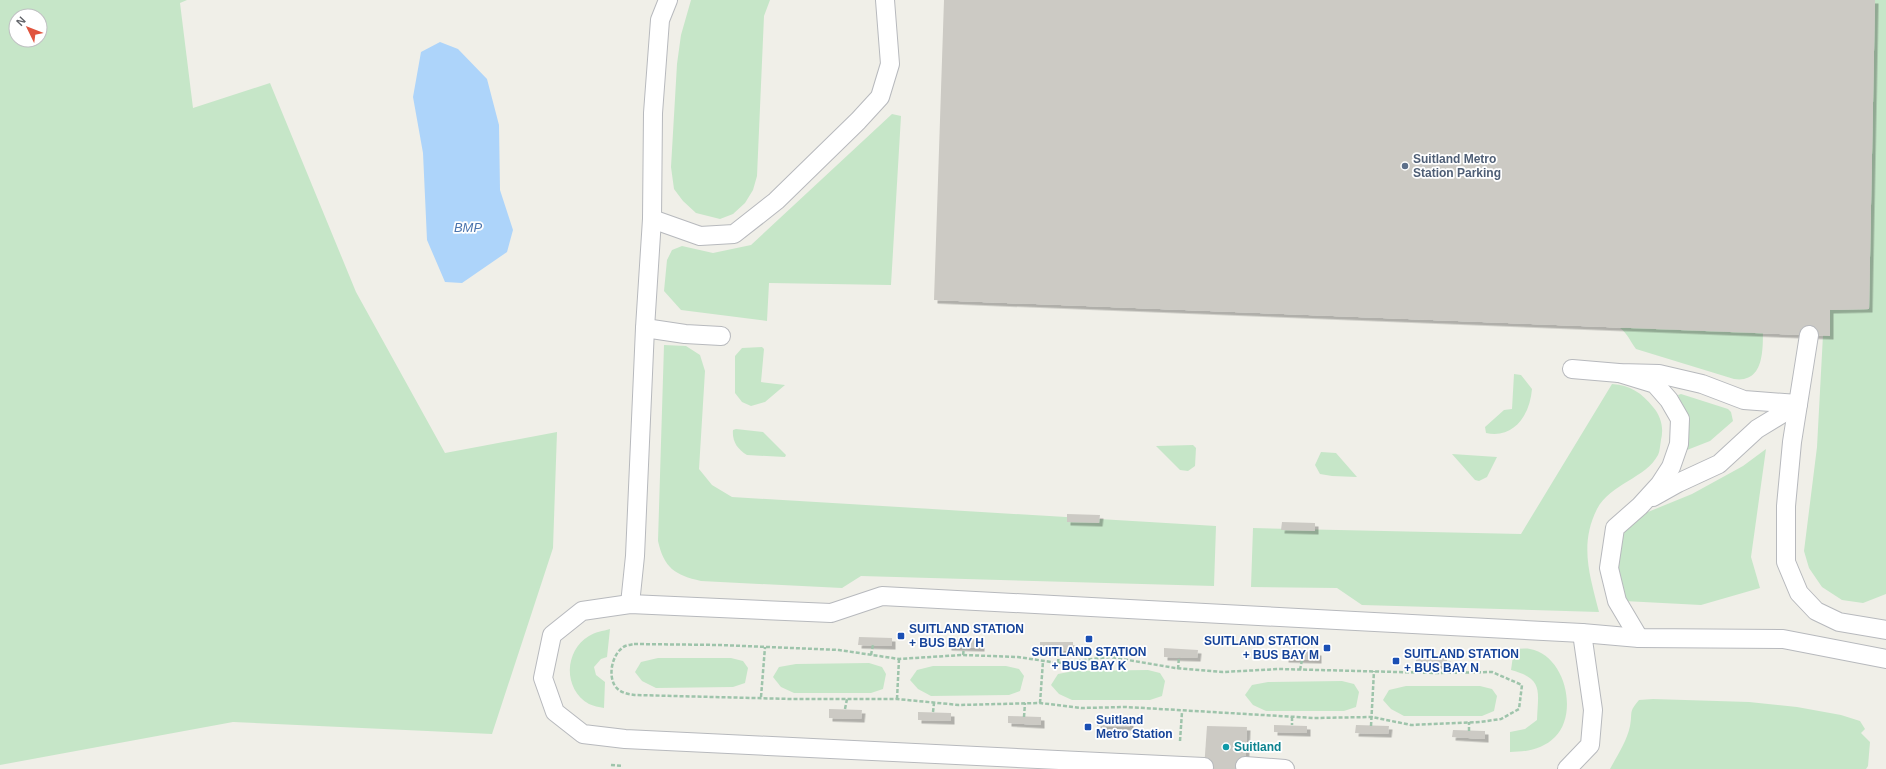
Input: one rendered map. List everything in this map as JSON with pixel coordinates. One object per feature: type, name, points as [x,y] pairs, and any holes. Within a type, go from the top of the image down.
[{"type":"lane","points":[[630,604],[635,556],[645,328],[652,219],[653,113],[660,20],[668,0]]},
{"type":"lane","points":[[652,219],[700,236],[734,234],[776,201],[858,121],[880,97],[890,64],[885,0]]},
{"type":"lane","points":[[645,328],[684,334],[721,336]]},
{"type":"lane","points":[[1809,335],[1792,442],[1786,506],[1786,562],[1799,593],[1816,611],[1839,622],[1886,630]]},
{"type":"lane","points":[[1572,369],[1619,373],[1659,374],[1702,384],[1744,400],[1798,404]]},
{"type":"lane","points":[[1619,373],[1655,384],[1669,400],[1680,419],[1679,444],[1671,467],[1660,484],[1640,506],[1615,528],[1609,568],[1618,600],[1639,638]]},
{"type":"lane","points":[[1640,506],[1678,483],[1719,464],[1758,429],[1798,404]]},
{"type":"lane","points":[[1204,767],[625,739],[583,734],[554,712],[543,678],[552,635],[582,611],[630,604],[830,613],[882,596],[1582,633],[1639,638],[1783,639],[1886,660]]},
{"type":"lane","points":[[1567,769],[1590,744],[1593,710],[1582,633]]},
{"type":"lane","points":[[1245,766],[1285,769]]},
{"type":"path","points":[[634,644],[764,647],[839,650],[899,659],[963,655],[1018,657],[1058,663],[1110,657],[1178,669],[1223,672],[1300,670],[1431,673],[1492,672],[1522,685],[1519,709],[1501,719],[1411,725],[1372,716],[1314,718],[1182,712],[1126,707],[1081,708],[1040,703],[959,705],[897,698],[847,699],[626,693],[616,687],[612,677],[614,659],[622,647],[634,644]]},
{"type":"path","points":[[871,656],[873,645]]},
{"type":"path","points":[[761,697],[764,647]]},
{"type":"path","points":[[963,655],[964,648]]},
{"type":"path","points":[[1058,663],[1059,650]]},
{"type":"path","points":[[1178,669],[1179,657]]},
{"type":"path","points":[[897,698],[899,659]]},
{"type":"path","points":[[1300,670],[1302,660]]},
{"type":"path","points":[[1040,703],[1043,661]]},
{"type":"path","points":[[1431,673],[1433,666]]},
{"type":"path","points":[[1371,726],[1374,671]]},
{"type":"path","points":[[845,709],[847,699]]},
{"type":"path","points":[[933,712],[934,703]]},
{"type":"path","points":[[1024,716],[1025,703]]},
{"type":"path","points":[[1180,744],[1182,712]]},
{"type":"path","points":[[1292,717],[1292,725]]},
{"type":"path","points":[[1469,722],[1469,730]]},
{"type":"green space","points":[[0,0],[187,0],[180,3],[193,108],[270,83],[356,292],[445,453],[557,432],[553,548],[492,734],[233,722],[0,765]]},
{"type":"green space","points":[[691,0],[770,0],[764,16],[757,176],[753,190],[745,203],[733,214],[720,219],[696,213],[683,201],[674,189],[671,167],[677,64],[681,35]]},
{"type":"green space","points":[[1875,0],[1886,0],[1886,594],[1863,603],[1842,600],[1822,587],[1809,568],[1804,551],[1817,447],[1823,335],[1830,335],[1830,310],[1869,309]]},
{"type":"green space","points":[[892,114],[901,116],[891,285],[769,283],[767,321],[681,310],[664,291],[667,260],[672,250],[682,246],[713,253],[751,245]]},
{"type":"green space","points":[[1763,316],[1763,347],[1761,358],[1758,367],[1753,374],[1745,379],[1734,379],[1636,349],[1627,335],[1620,328]]},
{"type":"green space","points":[[664,345],[686,346],[700,355],[705,371],[699,469],[712,485],[732,497],[1216,526],[1214,586],[861,576],[842,588],[701,581],[684,576],[672,569],[667,564],[658,541]]},
{"type":"green space","points":[[762,347],[764,349],[761,382],[785,385],[765,402],[751,406],[742,402],[735,393],[735,356],[742,348]]},
{"type":"green space","points":[[1514,374],[1521,375],[1532,389],[1528,407],[1519,423],[1513,428],[1496,434],[1486,433],[1485,427],[1504,410],[1512,409]]},
{"type":"green space","points":[[1612,384],[1630,388],[1640,394],[1653,407],[1661,422],[1662,436],[1659,453],[1652,463],[1637,476],[1610,493],[1597,509],[1592,522],[1588,535],[1587,548],[1592,586],[1599,612],[1362,605],[1337,588],[1251,587],[1253,528],[1521,534]]},
{"type":"green space","points":[[1681,394],[1728,409],[1731,412],[1733,421],[1710,441],[1687,450],[1689,425],[1678,395]]},
{"type":"green space","points":[[733,430],[763,432],[786,455],[785,457],[747,455],[740,450],[734,441]]},
{"type":"green space","points":[[1193,445],[1196,448],[1195,466],[1188,471],[1180,470],[1156,446]]},
{"type":"green space","points":[[1766,449],[1751,557],[1760,588],[1701,605],[1624,601],[1615,554],[1629,524],[1643,514],[1692,494],[1743,466]]},
{"type":"green space","points":[[1321,452],[1336,453],[1357,477],[1320,474],[1315,465]]},
{"type":"green space","points":[[1452,454],[1497,457],[1487,477],[1479,481],[1475,480]]},
{"type":"green space","points":[[610,629],[607,657],[601,659],[594,667],[596,675],[605,682],[604,708],[589,704],[581,697],[571,680],[570,670],[571,660],[581,643],[591,635]]},
{"type":"green space","points":[[1514,649],[1530,649],[1542,654],[1552,662],[1560,673],[1565,686],[1567,700],[1566,714],[1562,727],[1555,737],[1540,747],[1534,749],[1510,752],[1510,732],[1525,729],[1537,720],[1538,701],[1537,688],[1534,682],[1522,674],[1511,670]]},
{"type":"green space","points":[[658,658],[731,658],[743,661],[748,668],[745,683],[733,687],[656,688],[642,681],[635,672],[641,662]]},
{"type":"green space","points":[[869,663],[882,667],[886,674],[883,689],[871,693],[794,693],[781,687],[773,677],[779,667],[796,664]]},
{"type":"green space","points":[[933,666],[1006,666],[1019,669],[1024,676],[1020,691],[1009,695],[931,696],[918,689],[910,680],[917,670]]},
{"type":"green space","points":[[1148,670],[1160,673],[1165,681],[1162,696],[1150,700],[1072,700],[1059,694],[1051,685],[1058,674],[1074,671]]},
{"type":"green space","points":[[1342,681],[1354,684],[1359,692],[1356,707],[1344,711],[1266,711],[1253,705],[1245,695],[1252,685],[1268,682]]},
{"type":"green space","points":[[1406,686],[1480,686],[1492,689],[1497,696],[1494,711],[1482,716],[1404,716],[1391,709],[1383,700],[1389,690]]},
{"type":"green space","points":[[1653,699],[1749,702],[1797,707],[1841,715],[1860,721],[1865,729],[1861,733],[1870,742],[1868,766],[1866,769],[1610,769],[1627,737],[1633,707],[1639,700]]},
{"type":"water","name":"BMP","points":[[440,42],[458,49],[487,79],[499,125],[500,190],[513,230],[507,252],[462,283],[445,282],[427,240],[423,153],[413,97],[421,52]]},
{"type":"building","name":"Suitland Metro Station Parking","points":[[944,0],[1875,0],[1869,309],[1830,310],[1830,336],[934,300]]},
{"type":"building","points":[[1067,514],[1100,515],[1099,523],[1067,522]]},
{"type":"building","points":[[1282,522],[1315,523],[1315,531],[1281,530]]},
{"type":"building","points":[[859,637],[892,638],[892,646],[858,645]]},
{"type":"building","points":[[948,639],[981,639],[981,648],[948,647]]},
{"type":"building","points":[[1040,642],[1073,642],[1073,651],[1040,650]]},
{"type":"building","points":[[1164,648],[1198,650],[1197,658],[1164,657]]},
{"type":"building","points":[[1286,651],[1318,652],[1318,660],[1285,659]]},
{"type":"building","points":[[1416,657],[1447,658],[1447,666],[1416,665]]},
{"type":"building","points":[[829,709],[862,710],[861,719],[829,718]]},
{"type":"building","points":[[918,712],[951,713],[951,721],[918,720]]},
{"type":"building","points":[[1008,716],[1041,717],[1041,725],[1008,723]]},
{"type":"building","points":[[1097,718],[1130,719],[1130,727],[1097,726]]},
{"type":"building","points":[[1274,725],[1307,726],[1307,733],[1274,732]]},
{"type":"building","points":[[1356,725],[1389,726],[1388,734],[1355,733]]},
{"type":"building","name":"Suitland","points":[[1207,726],[1247,727],[1245,769],[1204,769]]},
{"type":"building","points":[[1453,730],[1485,731],[1485,739],[1452,737]]},
{"type":"place","name":"Suitland Metro Station Parking","points":[[1405,166]]},
{"type":"place","name":"SUITLAND STATION + BUS BAY H","points":[[901,636]]},
{"type":"place","name":"SUITLAND STATION + BUS BAY K","points":[[1089,639]]},
{"type":"place","name":"SUITLAND STATION + BUS BAY M","points":[[1327,648]]},
{"type":"place","name":"SUITLAND STATION + BUS BAY N","points":[[1396,661]]},
{"type":"place","name":"Suitland Metro Station","points":[[1088,727]]},
{"type":"place","name":"Suitland","points":[[1226,747]]}]
